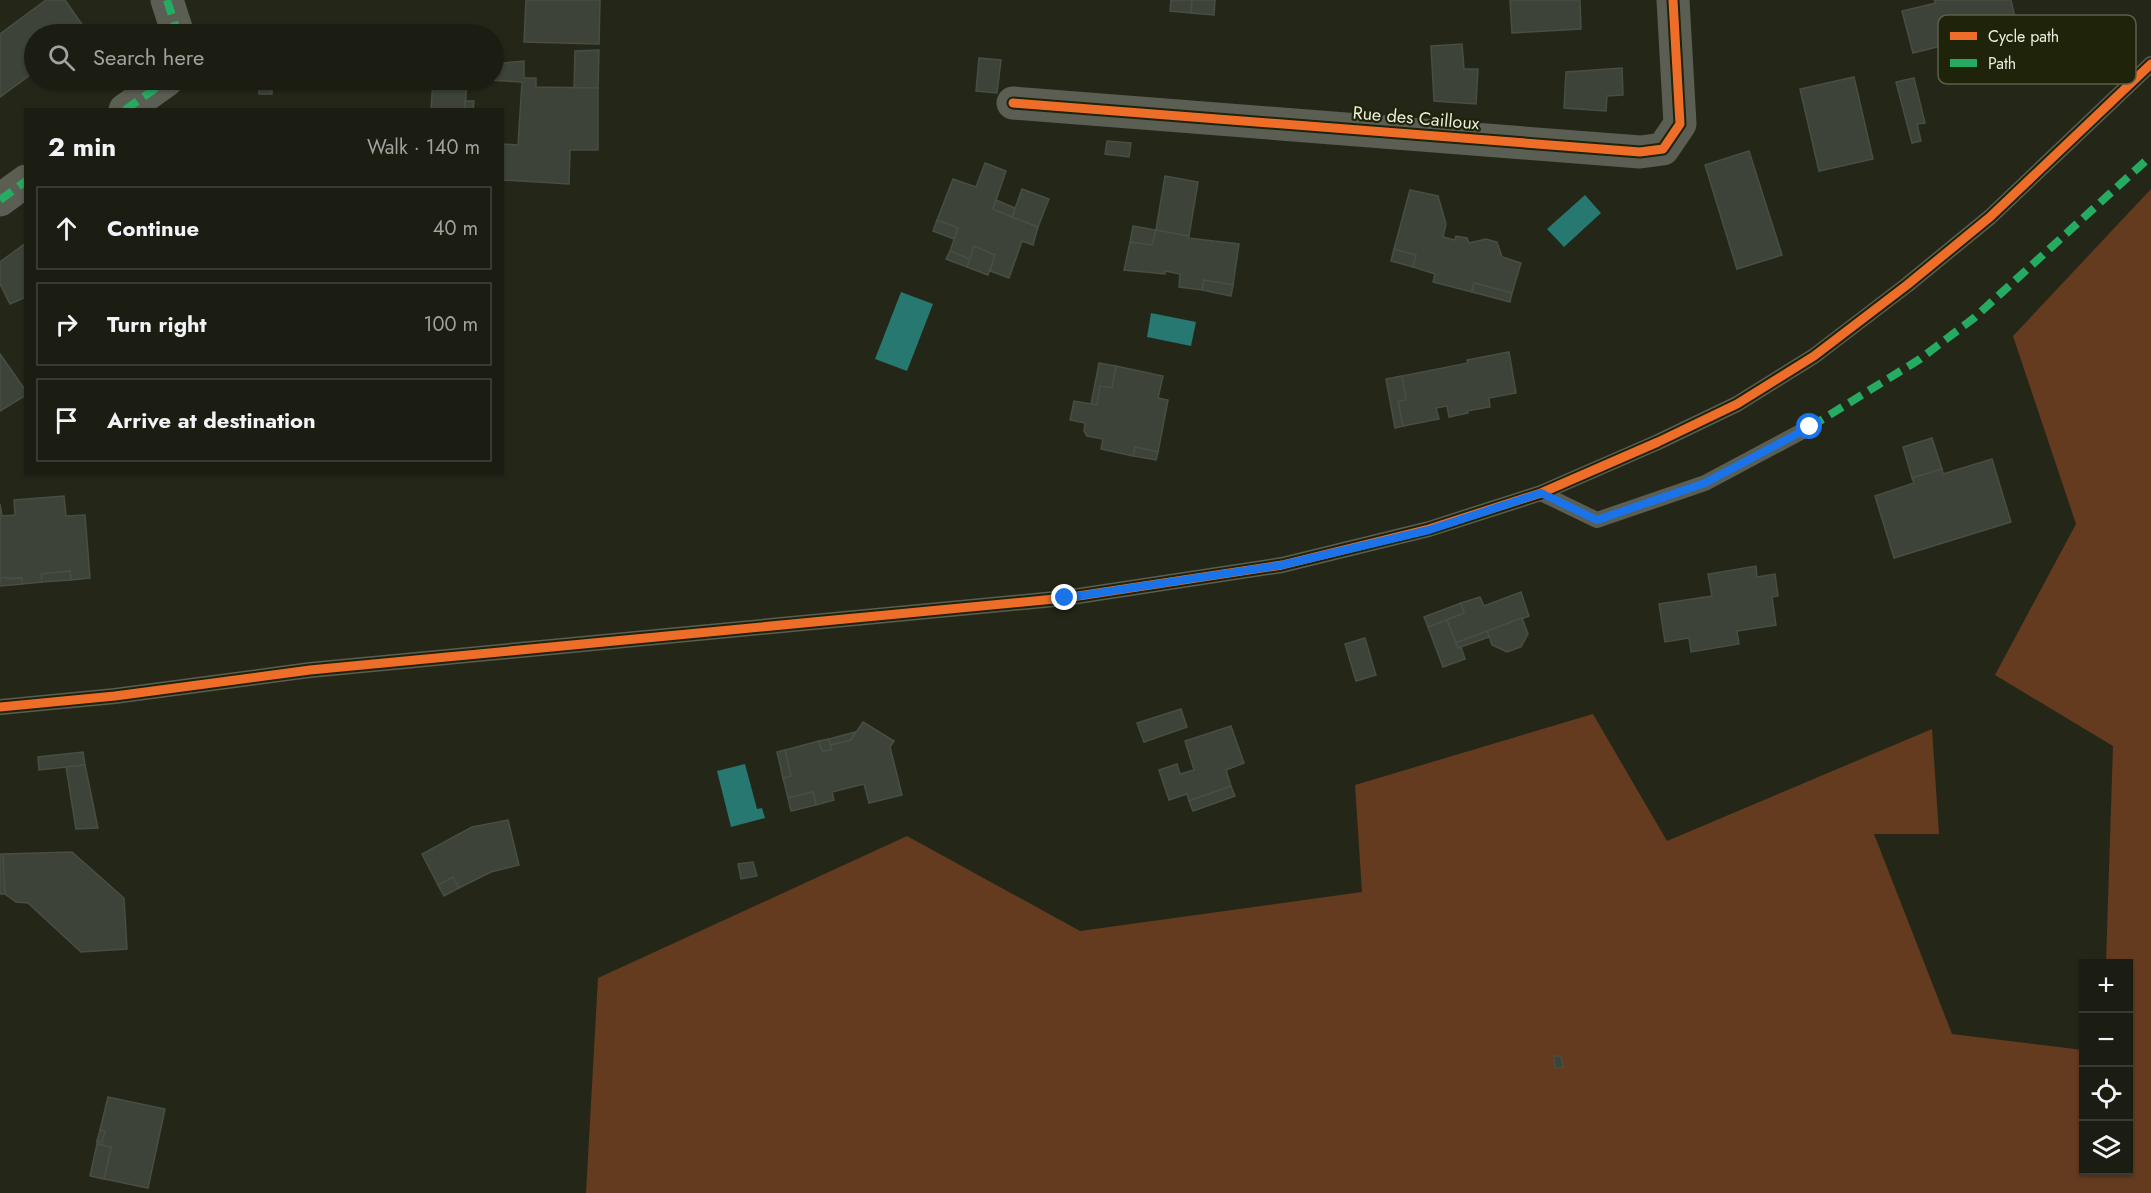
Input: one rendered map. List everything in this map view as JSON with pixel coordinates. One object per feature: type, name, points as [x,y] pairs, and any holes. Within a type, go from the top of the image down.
[{"type":"street","points":[[167,0],[175,24]]},
{"type":"street","name":"Rue des Cailloux","points":[[1013,103],[1640,152],[1663,149],[1680,124],[1673,0]]},
{"type":"street","points":[[128,108],[152,90]]},
{"type":"street","points":[[0,200],[24,182]]},
{"type":"lane","points":[[2136,78],[2151,64]]},
{"type":"lane","points":[[0,707],[115,696],[310,670],[1065,598],[1282,565],[1429,530],[1541,493],[1658,442],[1737,404],[1814,356],[1907,285],[1990,217],[2130,84]]},
{"type":"lane","points":[[1541,493],[1597,520],[1705,483],[1810,427]]},
{"type":"shaded area","points":[[2151,189],[2151,1193],[586,1193],[598,978],[907,836],[1080,931],[1362,892],[1355,785],[1593,714],[1667,841],[1932,729],[1939,834],[1874,834],[1952,1034],[2079,1050],[2079,1175],[2133,1175],[2133,959],[2106,959],[2113,746],[1995,675],[2076,524],[2013,336]]},
{"type":"water","points":[[1585,195],[1601,213],[1564,247],[1547,229]]},
{"type":"water","points":[[901,292],[933,304],[907,371],[875,359]]},
{"type":"water","points":[[1151,313],[1196,322],[1191,346],[1147,337]]},
{"type":"water","points":[[745,764],[757,809],[762,808],[765,818],[731,827],[717,771]]},
{"type":"building","points":[[46,0],[65,0],[82,24],[24,24],[24,79],[0,97],[0,34]]},
{"type":"building","points":[[526,0],[600,0],[599,44],[524,42]]},
{"type":"building","points":[[1171,0],[1192,0],[1191,13],[1170,11]]},
{"type":"building","points":[[1192,0],[1215,0],[1214,15],[1191,13]]},
{"type":"building","points":[[1510,0],[1580,0],[1581,29],[1512,33]]},
{"type":"building","points":[[1934,0],[2011,0],[2014,15],[1938,15],[1938,47],[1913,53],[1902,11],[1936,3]]},
{"type":"building","points":[[1462,44],[1464,69],[1478,69],[1476,104],[1434,101],[1431,46]]},
{"type":"building","points":[[599,50],[598,88],[574,88],[575,51]]},
{"type":"building","points":[[979,58],[1001,60],[997,93],[976,91]]},
{"type":"building","points":[[524,61],[524,78],[536,78],[536,87],[598,88],[598,150],[570,150],[569,184],[504,180],[504,144],[518,145],[522,82],[504,81],[504,63]]},
{"type":"building","points":[[1622,68],[1623,95],[1607,96],[1606,111],[1564,108],[1566,72]]},
{"type":"building","points":[[1854,77],[1873,159],[1819,171],[1800,89]]},
{"type":"building","points":[[1914,78],[1925,123],[1917,124],[1921,141],[1912,143],[1896,82]]},
{"type":"building","points":[[259,90],[272,90],[272,94],[259,94]]},
{"type":"building","points":[[432,90],[466,90],[465,108],[431,108]]},
{"type":"building","points":[[465,101],[474,101],[473,108],[465,108]]},
{"type":"building","points":[[1107,141],[1131,143],[1129,157],[1105,154]]},
{"type":"building","points":[[1749,151],[1782,255],[1737,269],[1705,165]]},
{"type":"building","points":[[985,163],[1006,171],[993,209],[1038,227],[1033,245],[1022,241],[1009,278],[990,271],[995,255],[974,246],[970,259],[950,251],[958,228],[937,220],[953,179],[976,187]]},
{"type":"building","points":[[1165,176],[1198,182],[1189,236],[1156,230]]},
{"type":"building","points":[[1022,189],[1049,199],[1038,227],[1012,217]]},
{"type":"building","points":[[1410,190],[1438,196],[1446,224],[1443,237],[1455,240],[1456,236],[1467,238],[1469,243],[1486,239],[1497,242],[1502,257],[1521,263],[1512,293],[1474,283],[1472,292],[1433,282],[1435,274],[1413,267],[1416,255],[1394,249]]},
{"type":"building","points":[[996,200],[1015,208],[1012,217],[993,209]]},
{"type":"building","points":[[937,220],[958,228],[954,239],[933,231]]},
{"type":"building","points":[[1133,226],[1156,230],[1152,245],[1130,242]]},
{"type":"building","points":[[1156,230],[1189,236],[1188,238],[1239,244],[1233,285],[1204,280],[1202,290],[1179,287],[1180,274],[1165,271],[1165,274],[1124,270],[1130,242],[1152,245]]},
{"type":"building","points":[[24,244],[24,298],[10,304],[0,284],[0,262]]},
{"type":"building","points":[[974,246],[995,255],[988,275],[967,267]]},
{"type":"building","points":[[1394,249],[1416,255],[1413,267],[1391,261]]},
{"type":"building","points":[[950,251],[970,259],[967,267],[946,259]]},
{"type":"building","points":[[1204,280],[1233,285],[1231,296],[1202,290]]},
{"type":"building","points":[[1474,283],[1512,293],[1510,302],[1472,292]]},
{"type":"building","points":[[1509,352],[1516,393],[1489,398],[1490,407],[1449,417],[1447,406],[1436,408],[1439,419],[1403,426],[1398,401],[1406,400],[1402,376]]},
{"type":"building","points":[[0,354],[24,388],[24,396],[0,411]]},
{"type":"building","points":[[1099,363],[1116,366],[1112,388],[1100,386],[1097,405],[1091,404]]},
{"type":"building","points":[[1116,366],[1163,376],[1158,398],[1168,400],[1158,452],[1135,447],[1133,456],[1101,449],[1103,439],[1087,436],[1084,431],[1085,423],[1070,420],[1074,401],[1097,405],[1100,386],[1112,388]]},
{"type":"building","points":[[1402,376],[1406,400],[1398,401],[1403,426],[1395,428],[1386,379]]},
{"type":"building","points":[[1932,438],[1942,469],[1912,478],[1903,447]]},
{"type":"building","points":[[1135,447],[1158,452],[1156,460],[1133,456]]},
{"type":"building","points":[[1992,459],[2011,522],[1894,558],[1875,496],[1914,483],[1912,478],[1942,469],[1943,474]]},
{"type":"building","points":[[64,496],[66,516],[85,515],[90,578],[71,580],[70,571],[41,574],[42,582],[22,584],[22,578],[0,578],[0,504],[2,516],[15,515],[14,500]]},
{"type":"building","points":[[1756,566],[1757,577],[1775,574],[1778,596],[1772,597],[1776,625],[1737,631],[1739,644],[1691,652],[1689,638],[1665,642],[1659,604],[1712,596],[1708,574]]},
{"type":"building","points":[[70,571],[71,580],[42,582],[41,574]]},
{"type":"building","points":[[6,577],[7,579],[22,578],[22,584],[0,586],[0,578]]},
{"type":"building","points":[[1521,592],[1529,616],[1456,643],[1447,620],[1464,613],[1461,603],[1480,597],[1484,606]]},
{"type":"building","points":[[1461,603],[1464,613],[1428,627],[1424,617]]},
{"type":"building","points":[[1522,618],[1528,634],[1521,647],[1507,652],[1492,645],[1487,631]]},
{"type":"building","points":[[1447,620],[1465,659],[1443,667],[1428,627]]},
{"type":"building","points":[[1487,631],[1489,637],[1458,648],[1456,643]]},
{"type":"building","points":[[1365,638],[1376,675],[1356,681],[1345,644]]},
{"type":"building","points":[[1181,709],[1187,727],[1144,742],[1137,723]]},
{"type":"building","points":[[863,722],[894,741],[890,747],[902,795],[869,803],[864,784],[832,792],[834,800],[816,805],[813,792],[788,798],[783,778],[791,776],[785,750],[819,741],[822,751],[831,750],[830,745],[851,740]]},
{"type":"building","points":[[1231,726],[1244,763],[1226,770],[1231,786],[1189,801],[1187,794],[1169,800],[1159,770],[1177,764],[1180,774],[1194,770],[1185,741]]},
{"type":"building","points":[[855,732],[851,740],[830,745],[829,739]]},
{"type":"building","points":[[829,739],[831,750],[822,751],[819,741]]},
{"type":"building","points":[[785,750],[791,776],[783,778],[777,752]]},
{"type":"building","points":[[83,752],[85,765],[39,770],[38,757]]},
{"type":"building","points":[[85,765],[98,828],[76,829],[66,767]]},
{"type":"building","points":[[1231,786],[1235,796],[1193,811],[1189,801]]},
{"type":"building","points":[[813,792],[816,805],[791,811],[788,798]]},
{"type":"building","points":[[508,820],[519,865],[491,872],[459,888],[453,877],[438,885],[422,854],[472,827]]},
{"type":"building","points":[[72,852],[124,898],[127,949],[81,952],[28,903],[16,902],[5,894],[3,854]]},
{"type":"building","points":[[0,854],[3,854],[5,894],[0,894]]},
{"type":"building","points":[[753,862],[757,876],[741,879],[738,864]]},
{"type":"building","points":[[453,877],[459,888],[444,896],[438,885]]},
{"type":"building","points":[[1554,1056],[1561,1056],[1563,1067],[1555,1068]]},
{"type":"building","points":[[108,1097],[165,1109],[148,1188],[104,1179],[111,1147],[97,1144],[97,1141],[102,1142],[105,1131],[100,1130]]},
{"type":"building","points":[[100,1130],[105,1131],[102,1142],[97,1141]]},
{"type":"building","points":[[97,1144],[111,1147],[104,1179],[90,1176]]},
{"type":"marked path","points":[[167,0],[175,24]]},
{"type":"marked path","points":[[128,108],[153,90]]},
{"type":"marked path","points":[[1810,427],[1920,359],[1974,318],[2151,156]]},
{"type":"marked path","points":[[0,200],[24,182]]},
{"type":"cycle path","points":[[1013,103],[1640,152],[1663,149],[1680,124],[1673,0]]},
{"type":"cycle path","points":[[2136,78],[2151,64]]},
{"type":"cycle path","points":[[0,707],[115,696],[310,670],[1065,598],[1282,565],[1429,529],[1541,493],[1658,442],[1737,404],[1814,356],[1907,285],[1990,217],[2130,84]]},
{"type":"route","points":[[1065,598],[1282,565],[1429,530],[1541,493],[1597,520],[1705,483],[1810,427]]}]
